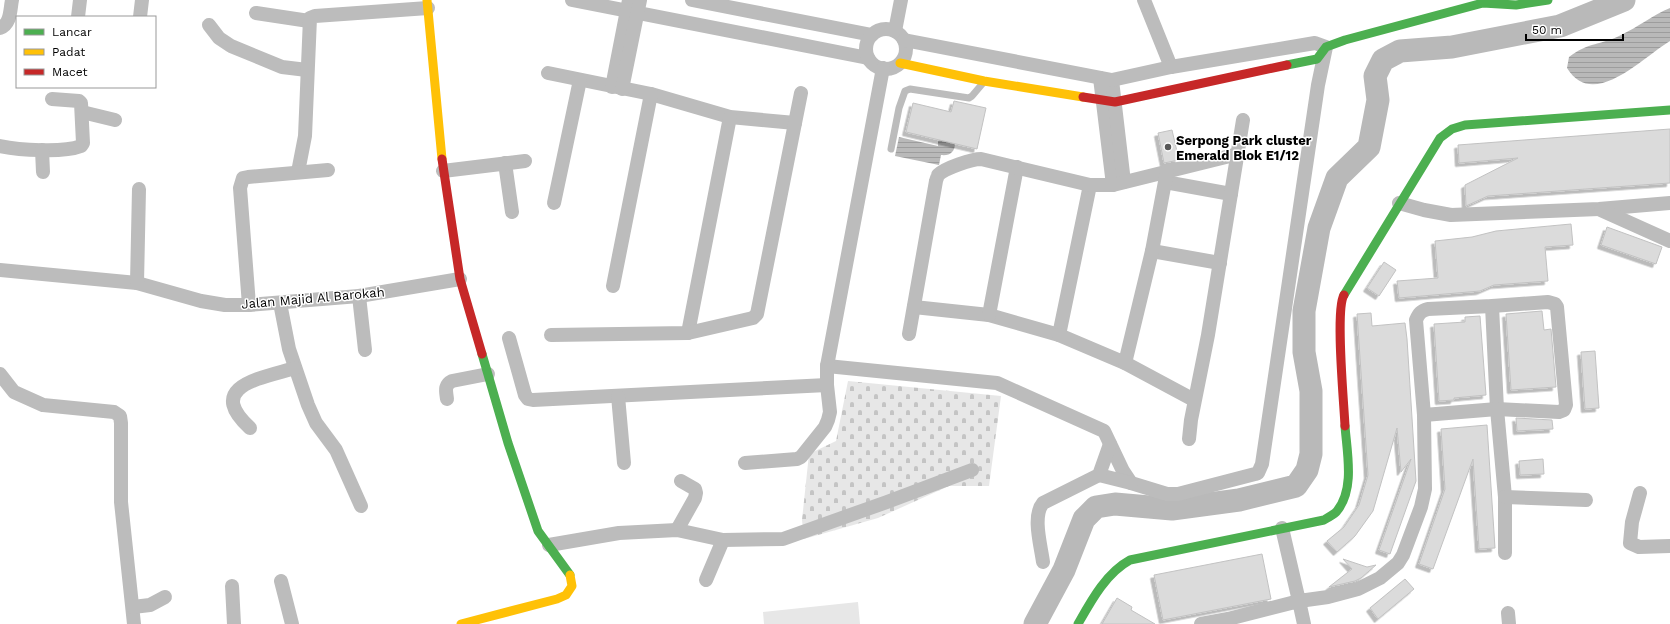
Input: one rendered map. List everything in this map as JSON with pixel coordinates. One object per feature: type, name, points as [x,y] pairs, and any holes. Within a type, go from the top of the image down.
[{"type":"street","points":[[0,28],[5,26],[8,22],[12,0]]},
{"type":"street","points":[[78,16],[80,0]]},
{"type":"street","points":[[140,16],[142,0]]},
{"type":"street","points":[[572,0],[634,6],[868,58],[883,68],[895,66],[900,63],[906,52],[899,36],[901,0]]},
{"type":"street","points":[[692,0],[872,34],[883,29],[899,36],[1106,79],[1315,43],[1326,47]]},
{"type":"street","points":[[1144,0],[1171,67]]},
{"type":"street","points":[[900,63],[984,81],[1109,101],[1317,59],[1326,47],[1345,40],[1478,2],[1516,5],[1548,0]]},
{"type":"street","points":[[298,172],[305,136],[308,21],[315,16],[428,4],[443,172],[460,279],[508,443],[538,531],[568,572],[572,580],[572,586],[566,595],[557,599],[461,624]]},
{"type":"street","points":[[617,88],[634,6]]},
{"type":"street","points":[[256,13],[308,21]]},
{"type":"street","points":[[209,25],[219,38],[231,46],[282,67],[307,70]]},
{"type":"street","points":[[868,58],[867,45],[872,34]]},
{"type":"street","points":[[1044,562],[1037,516],[1039,508],[1043,503],[1100,475],[1172,495],[1255,474],[1260,469],[1318,85],[1326,47]]},
{"type":"street","points":[[745,463],[794,460],[800,457],[825,426],[828,420],[830,412],[827,385],[827,366],[883,68]]},
{"type":"street","points":[[548,74],[651,94],[730,116],[795,124]]},
{"type":"street","points":[[1106,79],[1119,183]]},
{"type":"street","points":[[554,203],[580,80]]},
{"type":"street","points":[[550,335],[688,333],[753,318],[757,314],[801,93]]},
{"type":"street","points":[[614,286],[651,94]]},
{"type":"street","points":[[0,146],[42,150],[80,146],[82,143],[82,106],[79,101],[52,99]]},
{"type":"street","points":[[1078,624],[1096,595],[1117,569],[1128,561],[1140,557],[1324,520],[1336,512],[1343,501],[1348,483],[1340,308],[1342,298],[1440,138],[1452,129],[1465,125],[1670,110]]},
{"type":"street","points":[[82,112],[115,120]]},
{"type":"street","points":[[688,333],[730,116]]},
{"type":"street","points":[[1189,438],[1194,400],[1208,335],[1243,120]]},
{"type":"street","points":[[42,150],[43,172]]},
{"type":"street","points":[[908,334],[938,175],[968,161],[976,159],[1017,167],[1090,185],[1119,183],[1166,177],[1238,154]]},
{"type":"street","points":[[443,172],[525,160]]},
{"type":"street","points":[[505,163],[512,212]]},
{"type":"street","points":[[989,315],[1017,167]]},
{"type":"street","points":[[249,305],[240,188],[243,178],[328,170]]},
{"type":"street","points":[[1166,177],[1231,194]]},
{"type":"street","points":[[1125,363],[1152,250],[1166,177]]},
{"type":"street","points":[[1059,335],[1090,185]]},
{"type":"street","points":[[137,283],[139,189]]},
{"type":"street","points":[[1399,203],[1451,215],[1599,209],[1670,203]]},
{"type":"street","points":[[1599,209],[1670,241]]},
{"type":"street","points":[[1152,250],[1220,263]]},
{"type":"street","name":"Jalan Majid Al Barokah","points":[[0,270],[137,283],[201,301],[225,305],[280,303],[359,296],[460,279]]},
{"type":"street","points":[[359,296],[365,350]]},
{"type":"street","points":[[1201,624],[1228,622],[1299,601],[1328,597],[1358,589],[1380,578],[1398,563],[1403,554],[1424,499],[1425,489],[1424,415],[1416,320],[1418,314],[1422,310],[1428,308],[1548,302],[1555,304],[1561,341],[1566,405],[1564,410],[1559,412],[1497,409],[1424,415]]},
{"type":"street","points":[[280,303],[295,368],[308,405],[316,423],[336,450],[361,506]]},
{"type":"street","points":[[1492,306],[1497,409],[1506,497],[1505,553]]},
{"type":"street","points":[[914,307],[989,315],[1059,335],[1125,363],[1194,400]]},
{"type":"street","points":[[509,338],[525,395],[528,399],[618,396],[827,385]]},
{"type":"street","points":[[827,366],[997,383],[1104,430],[1123,471],[1131,483]]},
{"type":"street","points":[[250,428],[235,412],[232,404],[233,395],[239,388],[255,380],[295,368]]},
{"type":"street","points":[[0,374],[14,392],[43,405],[114,412],[120,416],[120,502],[134,624]]},
{"type":"street","points":[[447,399],[446,388],[448,383],[452,380],[488,374]]},
{"type":"street","points":[[618,396],[624,464]]},
{"type":"street","points":[[1100,475],[1110,444]]},
{"type":"street","points":[[549,545],[619,533],[677,530],[723,540],[783,539],[888,502],[972,470]]},
{"type":"street","points":[[677,530],[695,498],[696,493],[695,489],[681,481]]},
{"type":"street","points":[[1640,493],[1632,522],[1630,543],[1635,547],[1670,546]]},
{"type":"street","points":[[1506,497],[1586,500]]},
{"type":"street","points":[[1282,528],[1304,624]]},
{"type":"street","points":[[706,580],[723,540]]},
{"type":"street","points":[[281,581],[292,624]]},
{"type":"street","points":[[232,586],[234,624]]},
{"type":"street","points":[[133,607],[150,605],[165,597]]},
{"type":"lane","points":[[891,149],[899,108],[905,91],[910,89],[969,98],[984,81]]},
{"type":"green space","points":[[848,381],[1001,396],[989,486],[949,486],[878,518],[804,539],[802,520],[809,454],[836,441]]},
{"type":"green space","points":[[858,602],[860,624],[764,624],[763,612]]},
{"type":"shaded area","points":[[1670,8],[1670,41],[1618,77],[1604,83],[1590,84],[1578,80],[1567,68],[1569,57],[1576,52],[1621,35]]},
{"type":"shaded area","points":[[899,137],[938,146],[938,141],[942,139],[955,143],[955,146],[951,153],[941,155],[939,165],[895,156]]},
{"type":"building","points":[[954,101],[986,108],[977,149],[906,132],[913,103],[951,112]]},
{"type":"building","points":[[1670,129],[1670,183],[1488,196],[1466,206],[1465,185],[1518,158],[1459,163],[1458,145]]},
{"type":"building","name":"Serpong Park cluster Emerald Blok E1/12","points":[[1172,130],[1179,160],[1164,163],[1158,133]]},
{"type":"building","points":[[1571,224],[1573,245],[1545,247],[1548,281],[1494,285],[1480,291],[1399,298],[1397,281],[1438,278],[1435,241],[1472,237],[1496,231]]},
{"type":"building","points":[[1607,227],[1662,247],[1656,264],[1601,245]]},
{"type":"building","points":[[1384,262],[1396,270],[1379,296],[1367,288]]},
{"type":"building","points":[[1542,311],[1544,330],[1551,329],[1556,387],[1511,390],[1506,314]]},
{"type":"building","points":[[1371,313],[1372,326],[1405,323],[1407,339],[1416,481],[1390,554],[1379,550],[1411,459],[1401,472],[1397,428],[1373,511],[1355,536],[1337,552],[1327,541],[1344,527],[1359,505],[1368,475],[1357,314]]},
{"type":"building","points":[[1480,316],[1486,395],[1439,401],[1434,324],[1465,322],[1465,317]]},
{"type":"building","points":[[1595,351],[1599,408],[1585,409],[1581,352]]},
{"type":"building","points":[[1516,418],[1552,420],[1553,429],[1517,431]]},
{"type":"building","points":[[1487,425],[1495,548],[1479,549],[1473,459],[1433,569],[1419,564],[1445,489],[1441,429]]},
{"type":"building","points":[[1543,459],[1544,474],[1520,475],[1519,461]]},
{"type":"building","points":[[1262,554],[1271,599],[1163,620],[1154,575]]},
{"type":"building","points":[[1343,559],[1367,567],[1376,565],[1361,578],[1355,581],[1329,587],[1352,569]]},
{"type":"building","points":[[1405,579],[1414,589],[1378,619],[1370,608]]},
{"type":"building","points":[[1117,598],[1132,607],[1131,610],[1155,624],[1102,624]]},
{"type":"waterway","points":[[1035,624],[1064,570],[1084,519],[1096,507],[1115,504],[1172,509],[1239,500],[1296,486],[1307,470],[1311,454],[1311,391],[1304,352],[1304,311],[1319,228],[1337,178],[1369,147],[1378,100],[1375,76],[1383,60],[1400,51],[1452,47],[1560,26],[1624,0]]},
{"type":"traffic: fast","points":[[1287,65],[1317,59],[1326,47],[1345,40],[1483,3],[1516,5],[1548,0]]},
{"type":"traffic: fast","points":[[1344,295],[1440,138],[1452,129],[1465,125],[1670,110]]},
{"type":"traffic: fast","points":[[482,354],[508,443],[538,531],[570,575]]},
{"type":"traffic: fast","points":[[1078,624],[1106,580],[1130,560],[1324,520],[1334,514],[1343,502],[1348,482],[1348,459],[1345,426]]},
{"type":"traffic: slow","points":[[427,0],[442,159]]},
{"type":"traffic: slow","points":[[900,63],[984,81],[1083,97]]},
{"type":"traffic: slow","points":[[461,624],[557,599],[566,595],[572,586],[570,575]]},
{"type":"traffic: jam","points":[[1083,97],[1115,102],[1287,65]]},
{"type":"traffic: jam","points":[[442,159],[460,279],[482,354]]},
{"type":"traffic: jam","points":[[1344,295],[1341,304],[1340,337],[1345,426]]},
{"type":"place","name":"Serpong Park cluster Emerald Blok E1/12","points":[[1168,147]]}]
